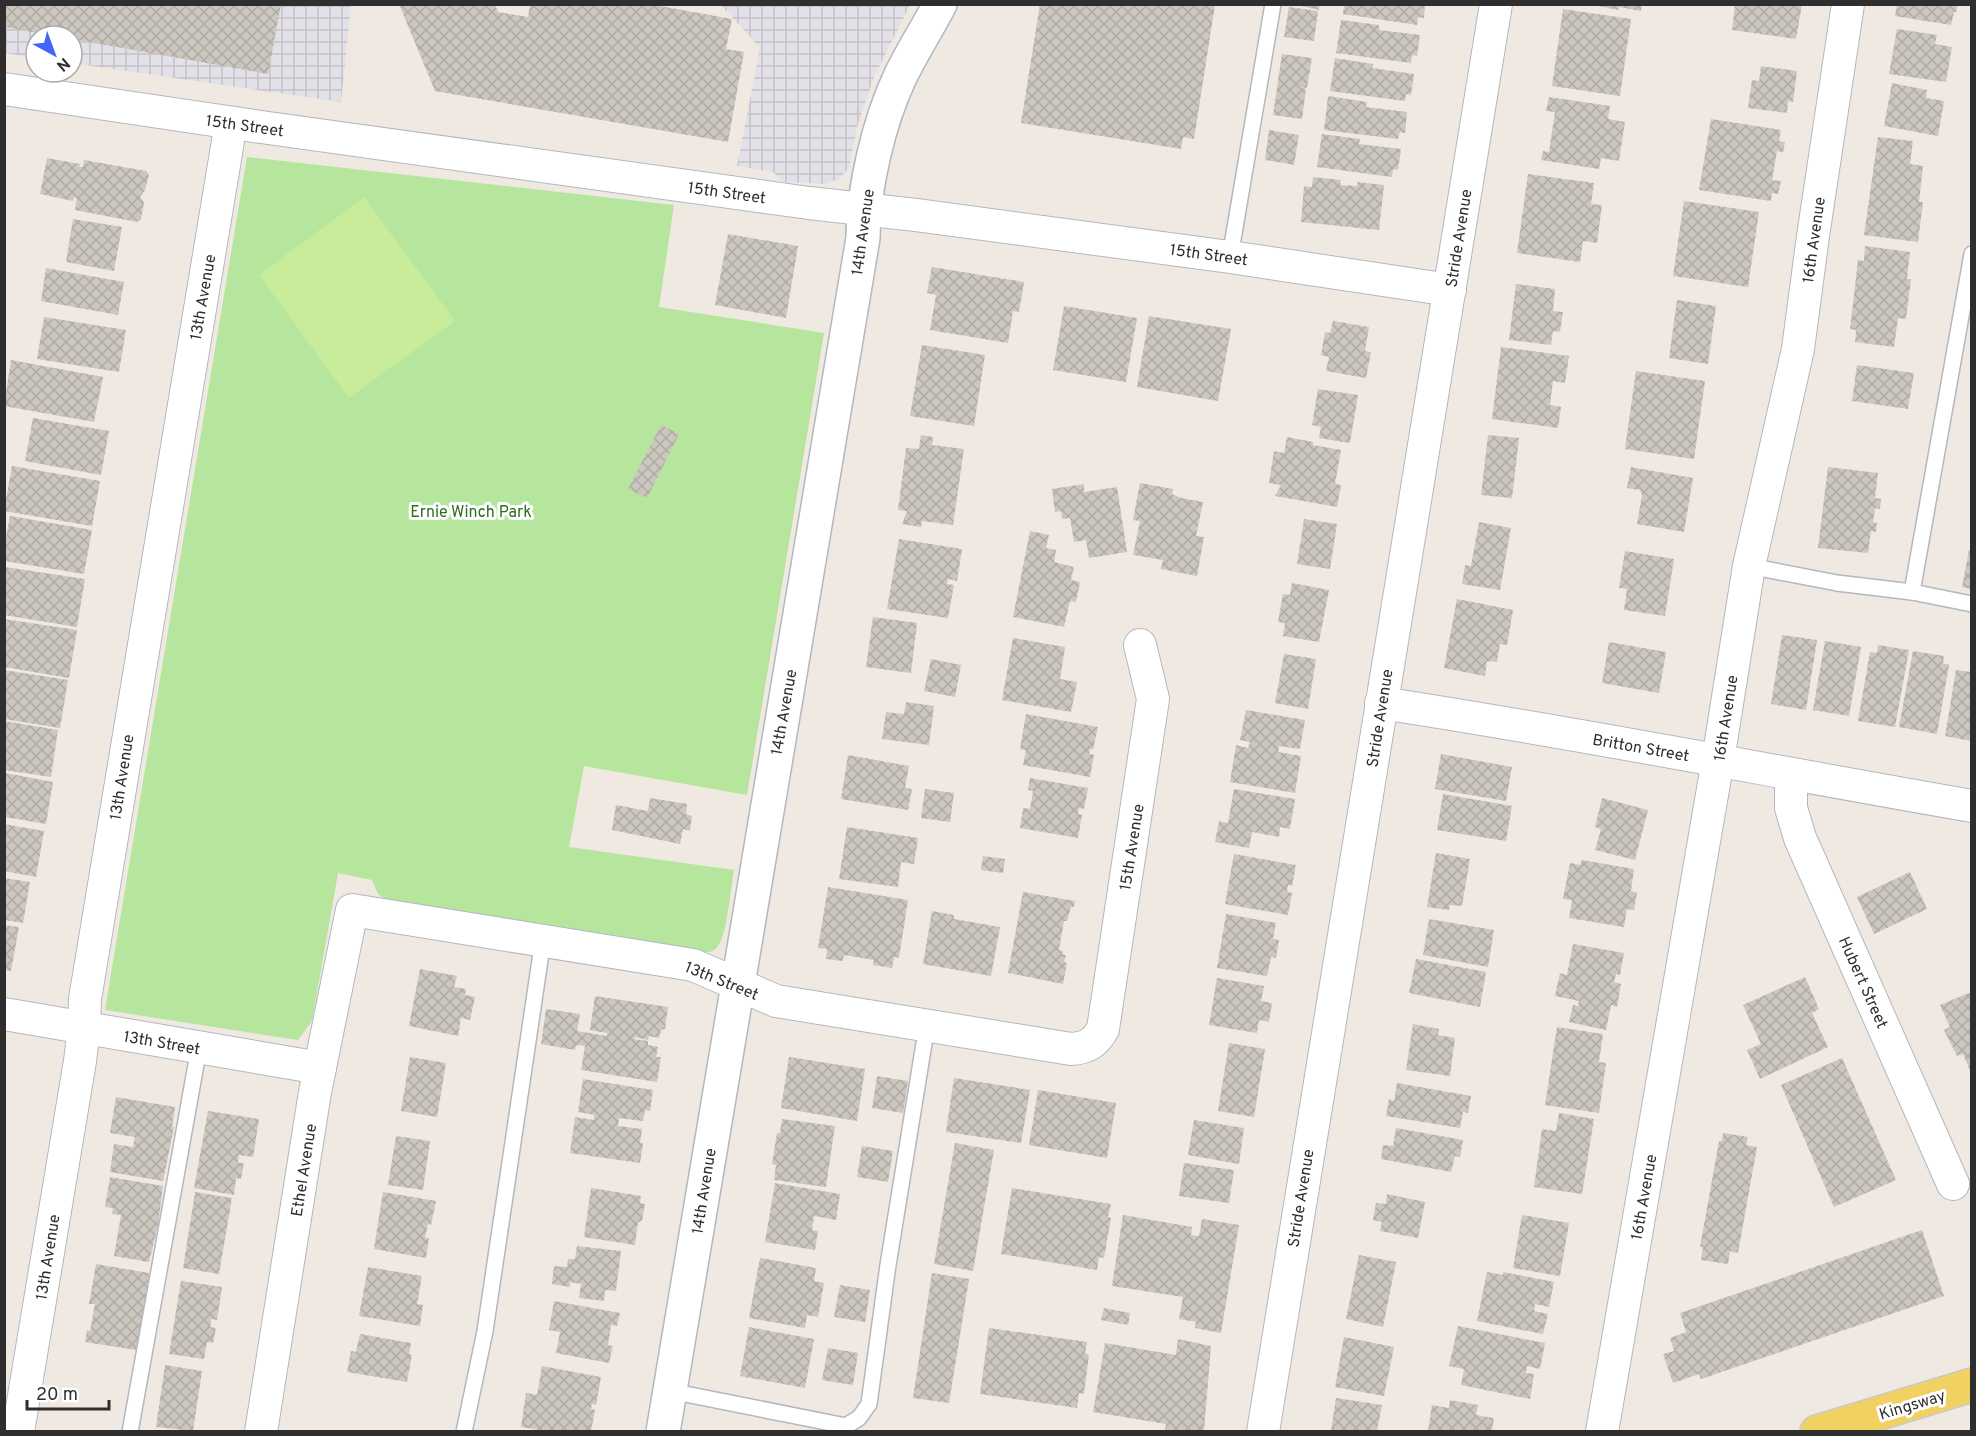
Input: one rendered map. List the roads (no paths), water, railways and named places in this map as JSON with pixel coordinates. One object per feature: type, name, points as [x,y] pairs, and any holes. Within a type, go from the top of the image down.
[{"type":"main road","name":"Kingsway","points":[[1818,1431],[1971,1385]]},
{"type":"street","name":"14th Avenue","points":[[663,1431],[863,238],[863,209],[888,109],[900,79],[940,4]]},
{"type":"street","name":"Stride Avenue","points":[[1263,1431],[1496,4]]},
{"type":"street","name":"16th Avenue","points":[[1602,1431],[1718,760],[1749,566],[1798,349],[1848,4]]},
{"type":"street","name":"15th Street","points":[[4,89],[231,123],[816,204],[1230,257],[1450,290]]},
{"type":"street","name":"13th Avenue","points":[[18,1431],[84,1029],[85,999],[120,780],[231,123]]},
{"type":"street","name":"15th Avenue","points":[[1090,1045],[1103,1029],[1153,699],[1140,645]]},
{"type":"street","name":"Britton Street","points":[[1381,704],[1718,760],[1971,806]]},
{"type":"street","name":"Hubert Street","points":[[1791,775],[1791,808],[1800,838],[1953,1184]]},
{"type":"street","name":"13th Street","points":[[352,910],[693,965],[776,1001],[1071,1049],[1081,1049],[1090,1045]]},
{"type":"street","name":"Ethel Avenue","points":[[261,1431],[320,1068],[352,910]]},
{"type":"street","name":"13th Street","points":[[4,1014],[320,1068]]},
{"type":"lane","points":[[1230,257],[1273,4]]},
{"type":"lane","points":[[1911,592],[1971,254]]},
{"type":"lane","points":[[1749,566],[1837,583],[1911,592],[1971,604]]},
{"type":"lane","points":[[464,1431],[485,1331],[543,940]]},
{"type":"lane","points":[[670,1391],[846,1426],[859,1418],[869,1404],[888,1265],[927,1026]]},
{"type":"lane","points":[[130,1431],[200,1048]]},
{"type":"park label","name":"Ernie Winch Park","points":[[471,511]]}]
